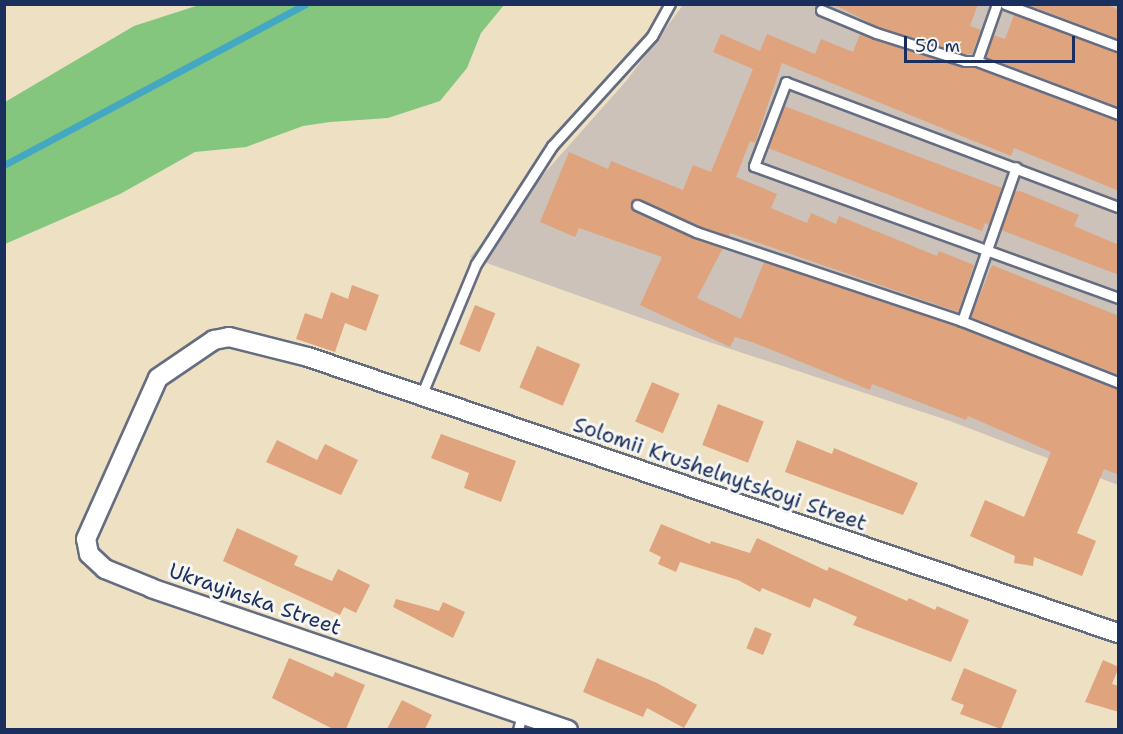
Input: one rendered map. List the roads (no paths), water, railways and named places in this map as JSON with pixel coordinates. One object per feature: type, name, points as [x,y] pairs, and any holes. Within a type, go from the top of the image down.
[{"type":"street","name":"Solomii Krushelnytskoyi Street","points":[[145,402],[158,378],[214,340],[229,337],[308,357],[1119,633]]},
{"type":"street","name":"Ukrayinska Street","points":[[145,402],[86,539],[88,554],[105,568],[152,588],[520,722],[568,729]]},
{"type":"lane","points":[[421,396],[476,264],[552,146],[652,36],[670,4]]},
{"type":"lane","points":[[977,61],[997,4]]},
{"type":"lane","points":[[1005,4],[1119,46]]},
{"type":"lane","points":[[821,10],[876,33],[965,61],[977,61],[1119,114]]},
{"type":"lane","points":[[1119,207],[786,82],[754,166],[985,247],[1119,298]]},
{"type":"lane","points":[[962,321],[985,247],[1016,167]]},
{"type":"lane","points":[[637,205],[696,232],[962,321],[1119,382]]},
{"type":"waterway","points":[[4,165],[305,4]]}]
